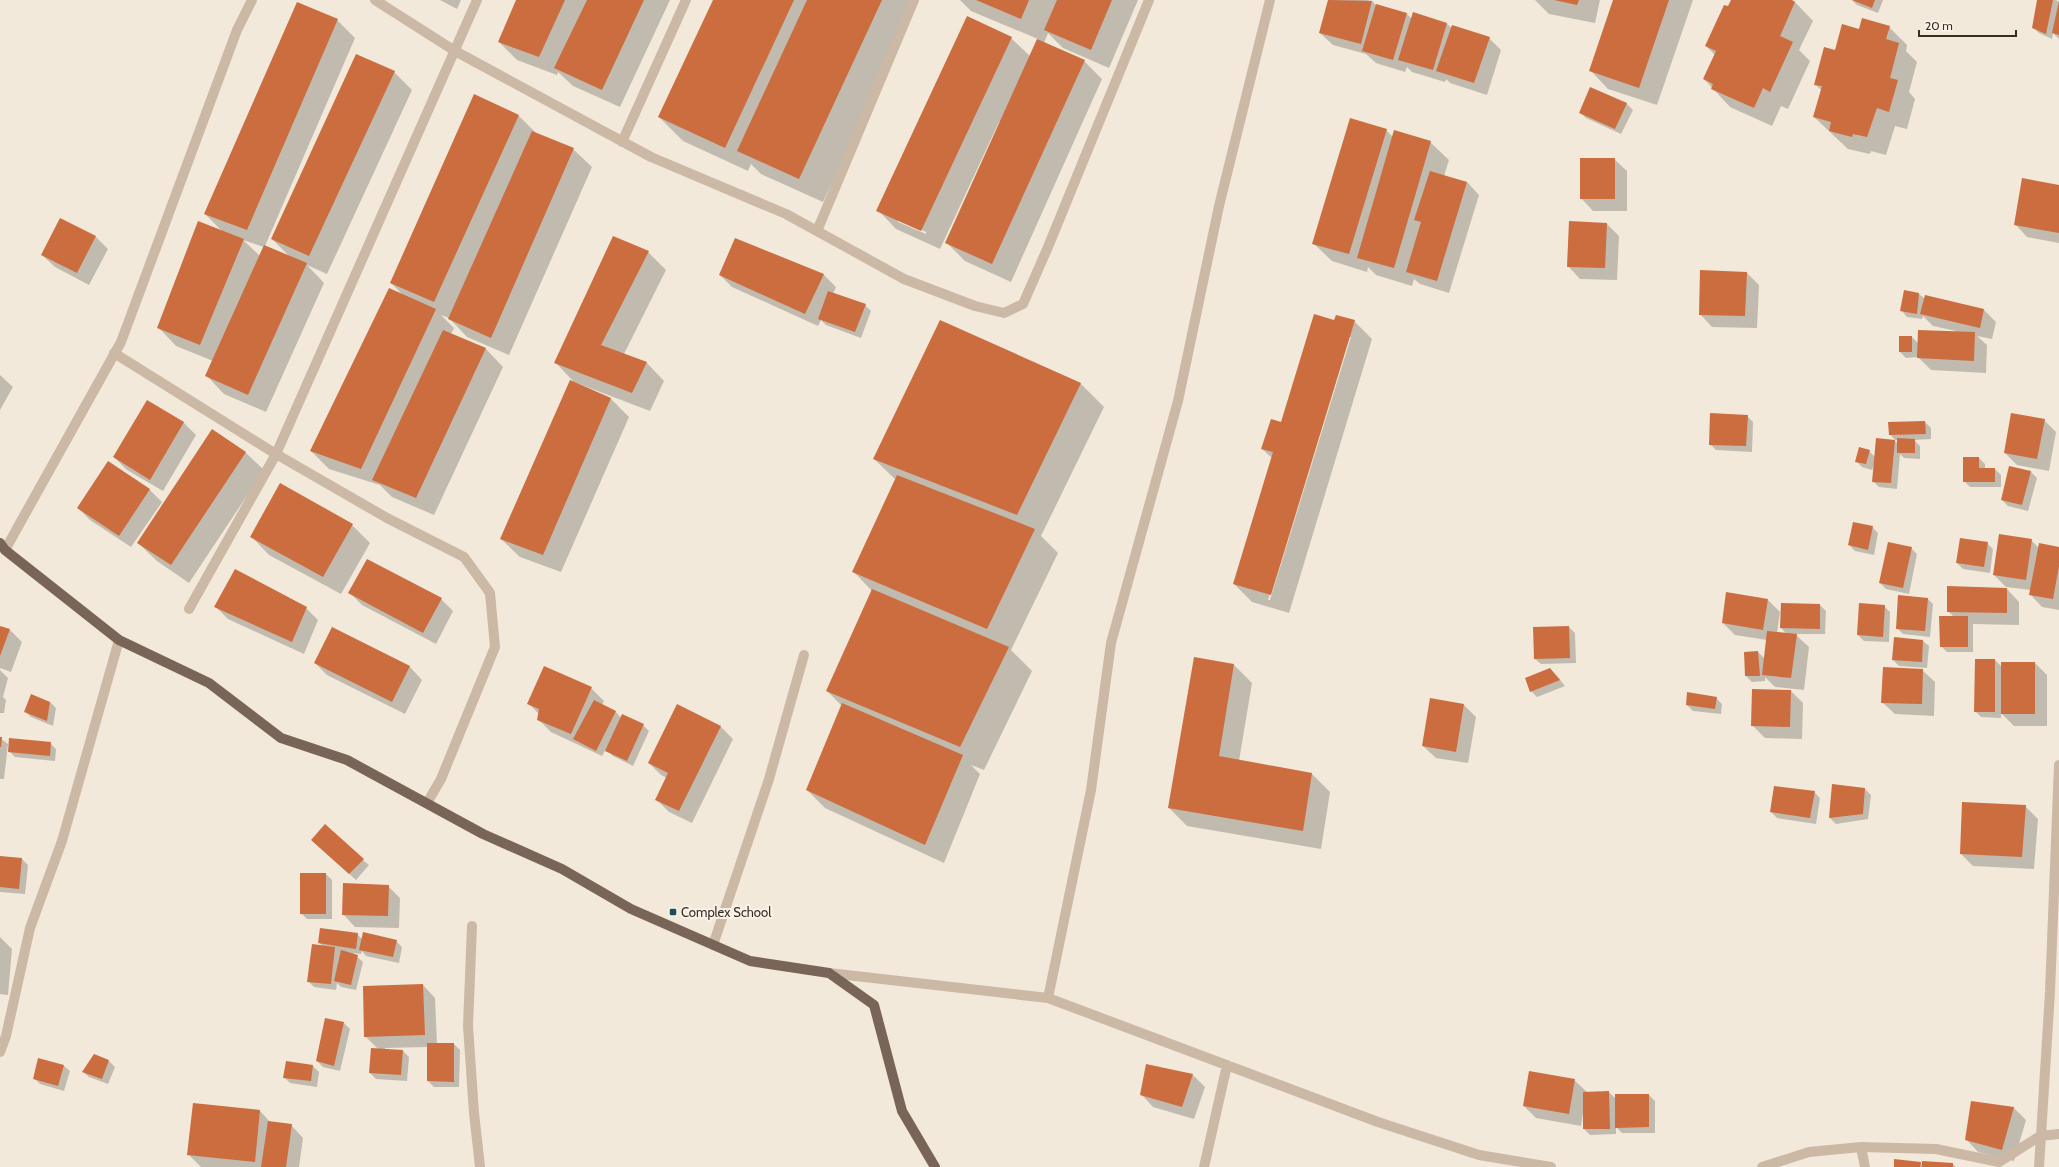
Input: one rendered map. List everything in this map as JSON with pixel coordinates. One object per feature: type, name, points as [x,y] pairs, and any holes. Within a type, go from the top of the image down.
[{"type":"main road","points":[[3,547],[119,640],[209,683],[281,738],[347,760],[484,834],[562,868],[631,909],[750,961],[829,972],[874,1005],[902,1111],[935,1167]]},
{"type":"street","points":[[3,547],[121,342],[237,30],[252,0]]},
{"type":"street","points":[[375,0],[455,51],[651,157],[786,214],[904,279],[975,306],[1004,312],[1023,304],[1048,247],[1149,0]]},
{"type":"street","points":[[189,609],[276,454],[477,0]]},
{"type":"street","points":[[622,142],[686,0]]},
{"type":"street","points":[[817,231],[914,0]]},
{"type":"street","points":[[1048,998],[1091,790],[1111,643],[1178,401],[1218,206],[1270,0]]},
{"type":"street","points":[[114,354],[276,454],[387,518],[464,557],[490,593],[495,647],[441,779],[427,803]]},
{"type":"street","points":[[0,1052],[6,1036],[30,928],[62,840],[119,640]]},
{"type":"street","points":[[713,945],[769,778],[804,655]]},
{"type":"street","points":[[2039,1167],[2050,992],[2059,766]]},
{"type":"street","points":[[472,926],[468,1026],[474,1113],[480,1167]]},
{"type":"street","points":[[829,972],[1048,998],[1378,1122],[1479,1155],[1551,1167]]},
{"type":"street","points":[[1204,1167],[1227,1065]]},
{"type":"street","points":[[1762,1167],[1809,1152],[1861,1146],[1936,1149],[1999,1162],[2040,1136],[2059,1134]]},
{"type":"street","points":[[1861,1146],[1865,1167]]},
{"type":"building","points":[[516,0],[565,0],[539,57],[498,42]]},
{"type":"building","points":[[587,0],[644,0],[602,90],[554,68]]},
{"type":"building","points":[[713,0],[794,0],[725,148],[658,117]]},
{"type":"building","points":[[807,0],[882,0],[799,179],[737,151]]},
{"type":"building","points":[[976,0],[1029,0],[1021,19]]},
{"type":"building","points":[[1057,0],[1112,0],[1091,50],[1044,30]]},
{"type":"building","points":[[1328,0],[1372,1],[1361,44],[1319,33]]},
{"type":"building","points":[[1554,0],[1579,0],[1577,5]]},
{"type":"building","points":[[1613,0],[1669,0],[1639,88],[1589,71]]},
{"type":"building","points":[[1731,0],[1792,0],[1795,2],[1780,36],[1793,42],[1770,92],[1763,88],[1754,108],[1711,89],[1713,84],[1703,79],[1716,51],[1705,46],[1724,5],[1728,6]]},
{"type":"building","points":[[1852,0],[1875,0],[1872,8]]},
{"type":"building","points":[[2037,0],[2053,0],[2046,34],[2032,28]]},
{"type":"building","points":[[2059,1],[2059,35],[2052,33]]},
{"type":"building","points":[[297,2],[338,19],[247,230],[204,214]]},
{"type":"building","points":[[1376,4],[1407,13],[1393,60],[1362,51]]},
{"type":"building","points":[[1413,12],[1447,23],[1433,70],[1398,60]]},
{"type":"building","points":[[967,16],[1012,37],[921,231],[876,211]]},
{"type":"building","points":[[1862,18],[1890,26],[1886,39],[1899,43],[1890,78],[1898,80],[1889,112],[1877,108],[1867,137],[1853,134],[1852,137],[1829,131],[1831,122],[1813,117],[1822,86],[1814,85],[1824,47],[1835,50],[1842,24],[1859,29]]},
{"type":"building","points":[[1452,25],[1490,37],[1474,83],[1436,71]]},
{"type":"building","points":[[1037,39],[1085,60],[992,264],[945,243]]},
{"type":"building","points":[[356,54],[395,71],[309,256],[271,239]]},
{"type":"building","points":[[1590,87],[1627,103],[1615,129],[1579,113]]},
{"type":"building","points":[[474,94],[519,115],[434,302],[390,283]]},
{"type":"building","points":[[1350,118],[1387,129],[1349,254],[1312,244]]},
{"type":"building","points":[[1394,130],[1431,141],[1394,268],[1357,258]]},
{"type":"building","points":[[532,131],[574,148],[491,338],[448,319]]},
{"type":"building","points":[[1580,158],[1615,158],[1615,199],[1580,199]]},
{"type":"building","points":[[1430,171],[1467,182],[1437,281],[1406,272],[1421,222],[1414,220]]},
{"type":"building","points":[[2022,178],[2059,185],[2059,233],[2014,225]]},
{"type":"building","points":[[60,218],[96,236],[77,273],[41,255]]},
{"type":"building","points":[[198,221],[244,239],[200,345],[157,328]]},
{"type":"building","points":[[1569,221],[1607,223],[1605,268],[1567,267]]},
{"type":"building","points":[[613,236],[649,251],[601,345],[647,362],[632,393],[554,363]]},
{"type":"building","points":[[735,238],[824,274],[805,314],[719,275]]},
{"type":"building","points":[[264,245],[307,263],[248,395],[205,376]]},
{"type":"building","points":[[1700,270],[1747,272],[1745,316],[1699,315]]},
{"type":"building","points":[[389,288],[436,309],[361,469],[310,451]]},
{"type":"building","points":[[1904,290],[1919,293],[1917,314],[1900,311]]},
{"type":"building","points":[[828,291],[866,304],[855,332],[818,319]]},
{"type":"building","points":[[1925,295],[1984,309],[1980,328],[1920,314]]},
{"type":"building","points":[[1314,314],[1334,320],[1336,315],[1355,320],[1271,595],[1233,584],[1273,452],[1261,449],[1271,419],[1281,422]]},
{"type":"building","points":[[940,320],[1081,383],[1017,515],[873,459]]},
{"type":"building","points":[[443,330],[486,348],[416,498],[372,480]]},
{"type":"building","points":[[1918,330],[1975,332],[1974,361],[1917,358]]},
{"type":"building","points":[[1899,336],[1912,336],[1912,352],[1899,352]]},
{"type":"building","points":[[570,380],[611,398],[543,555],[500,539]]},
{"type":"building","points":[[147,400],[184,422],[150,480],[113,457]]},
{"type":"building","points":[[1710,413],[1748,415],[1746,446],[1709,445]]},
{"type":"building","points":[[2011,413],[2045,419],[2037,459],[2004,453]]},
{"type":"building","points":[[1925,421],[1926,434],[1889,435],[1888,422]]},
{"type":"building","points":[[212,429],[246,452],[171,565],[137,543]]},
{"type":"building","points":[[1876,438],[1895,440],[1891,483],[1872,482]]},
{"type":"building","points":[[1897,438],[1915,439],[1915,453],[1897,453]]},
{"type":"building","points":[[1859,447],[1870,450],[1866,464],[1855,462]]},
{"type":"building","points":[[1963,457],[1979,457],[1979,468],[1995,468],[1995,482],[1963,482]]},
{"type":"building","points":[[108,461],[150,489],[119,536],[77,508]]},
{"type":"building","points":[[2009,466],[2031,471],[2022,505],[2001,500]]},
{"type":"building","points":[[897,475],[1035,529],[987,629],[852,572]]},
{"type":"building","points":[[280,483],[353,524],[323,577],[250,537]]},
{"type":"building","points":[[1853,522],[1873,526],[1868,550],[1848,545]]},
{"type":"building","points":[[1999,534],[2032,539],[2026,580],[1993,575]]},
{"type":"building","points":[[1960,538],[1988,542],[1984,567],[1956,563]]},
{"type":"building","points":[[1888,542],[1912,547],[1903,588],[1879,583]]},
{"type":"building","points":[[2039,543],[2059,547],[2059,566],[2053,599],[2029,595]]},
{"type":"building","points":[[367,559],[442,598],[423,633],[348,593]]},
{"type":"building","points":[[235,569],[307,607],[292,642],[214,607]]},
{"type":"building","points":[[1947,586],[2007,588],[2007,613],[1947,612]]},
{"type":"building","points":[[872,589],[1009,647],[960,747],[826,691]]},
{"type":"building","points":[[1726,592],[1768,599],[1763,630],[1722,623]]},
{"type":"building","points":[[1898,595],[1928,598],[1925,631],[1896,629]]},
{"type":"building","points":[[1781,603],[1820,604],[1820,629],[1780,628]]},
{"type":"building","points":[[1859,603],[1885,605],[1883,637],[1857,635]]},
{"type":"building","points":[[1939,616],[1968,616],[1968,647],[1940,647]]},
{"type":"building","points":[[0,626],[10,629],[0,656]]},
{"type":"building","points":[[1569,626],[1570,658],[1534,659],[1533,627]]},
{"type":"building","points":[[332,627],[410,666],[392,702],[314,663]]},
{"type":"building","points":[[1767,631],[1797,634],[1791,678],[1762,675]]},
{"type":"building","points":[[1894,637],[1923,640],[1922,662],[1892,660]]},
{"type":"building","points":[[1758,651],[1760,676],[1745,676],[1744,652]]},
{"type":"building","points":[[1194,657],[1234,664],[1219,756],[1312,773],[1303,831],[1168,808]]},
{"type":"building","points":[[1975,659],[1995,659],[1995,712],[1974,712]]},
{"type":"building","points":[[2001,662],[2035,662],[2035,714],[2001,714]]},
{"type":"building","points":[[544,666],[592,687],[571,734],[537,720],[539,709],[527,704]]},
{"type":"building","points":[[1883,667],[1923,669],[1922,704],[1881,703]]},
{"type":"building","points":[[1550,668],[1560,680],[1530,692],[1525,678]]},
{"type":"building","points":[[1752,689],[1791,690],[1790,727],[1751,726]]},
{"type":"building","points":[[1687,692],[1717,697],[1715,709],[1686,705]]},
{"type":"building","points":[[31,694],[50,702],[47,721],[24,712]]},
{"type":"building","points":[[1430,698],[1464,704],[1456,752],[1422,746]]},
{"type":"building","points":[[594,700],[616,711],[596,751],[573,739]]},
{"type":"building","points":[[842,703],[963,755],[925,845],[806,790]]},
{"type":"building","points":[[677,704],[721,726],[679,811],[655,800],[668,773],[648,763]]},
{"type":"building","points":[[622,714],[644,724],[627,761],[605,751]]},
{"type":"building","points":[[0,737],[2,737],[1,747],[0,747]]},
{"type":"building","points":[[9,738],[51,742],[50,756],[8,752]]},
{"type":"building","points":[[1832,784],[1865,788],[1863,814],[1829,818]]},
{"type":"building","points":[[1774,786],[1815,791],[1810,818],[1770,812]]},
{"type":"building","points":[[1962,802],[2026,805],[2022,857],[1960,854]]},
{"type":"building","points":[[325,824],[364,859],[349,874],[311,840]]},
{"type":"building","points":[[0,856],[22,858],[19,889],[0,887]]},
{"type":"building","points":[[300,873],[326,873],[326,914],[300,914]]},
{"type":"building","points":[[343,883],[389,885],[388,916],[342,915]]},
{"type":"building","points":[[320,928],[358,933],[356,949],[318,943]]},
{"type":"building","points":[[363,932],[397,940],[393,957],[359,950]]},
{"type":"building","points":[[312,944],[335,947],[331,984],[307,982]]},
{"type":"building","points":[[341,950],[358,955],[351,985],[334,981]]},
{"type":"building","points":[[423,984],[425,1035],[364,1037],[363,986]]},
{"type":"building","points":[[325,1018],[344,1022],[334,1066],[316,1061]]},
{"type":"building","points":[[427,1043],[454,1043],[454,1082],[427,1081]]},
{"type":"building","points":[[371,1048],[403,1050],[401,1075],[369,1073]]},
{"type":"building","points":[[94,1054],[109,1060],[102,1079],[82,1072]]},
{"type":"building","points":[[38,1058],[64,1065],[58,1086],[33,1079]]},
{"type":"building","points":[[286,1061],[313,1065],[311,1081],[283,1078]]},
{"type":"building","points":[[1146,1064],[1193,1074],[1182,1107],[1140,1095]]},
{"type":"building","points":[[1529,1071],[1575,1079],[1569,1114],[1523,1106]]},
{"type":"building","points":[[1609,1091],[1610,1129],[1583,1129],[1583,1092]]},
{"type":"building","points":[[1615,1094],[1649,1094],[1649,1127],[1615,1128]]},
{"type":"building","points":[[1971,1101],[2014,1107],[2002,1150],[1965,1140]]},
{"type":"building","points":[[193,1103],[260,1110],[255,1162],[187,1155]]},
{"type":"building","points":[[268,1121],[292,1124],[286,1167],[261,1167]]},
{"type":"building","points":[[1894,1159],[1921,1162],[1920,1167],[1894,1167]]},
{"type":"building","points":[[1922,1161],[1953,1163],[1953,1167],[1922,1167]]},
{"type":"place","name":"Complex School","points":[[673,912]]}]
